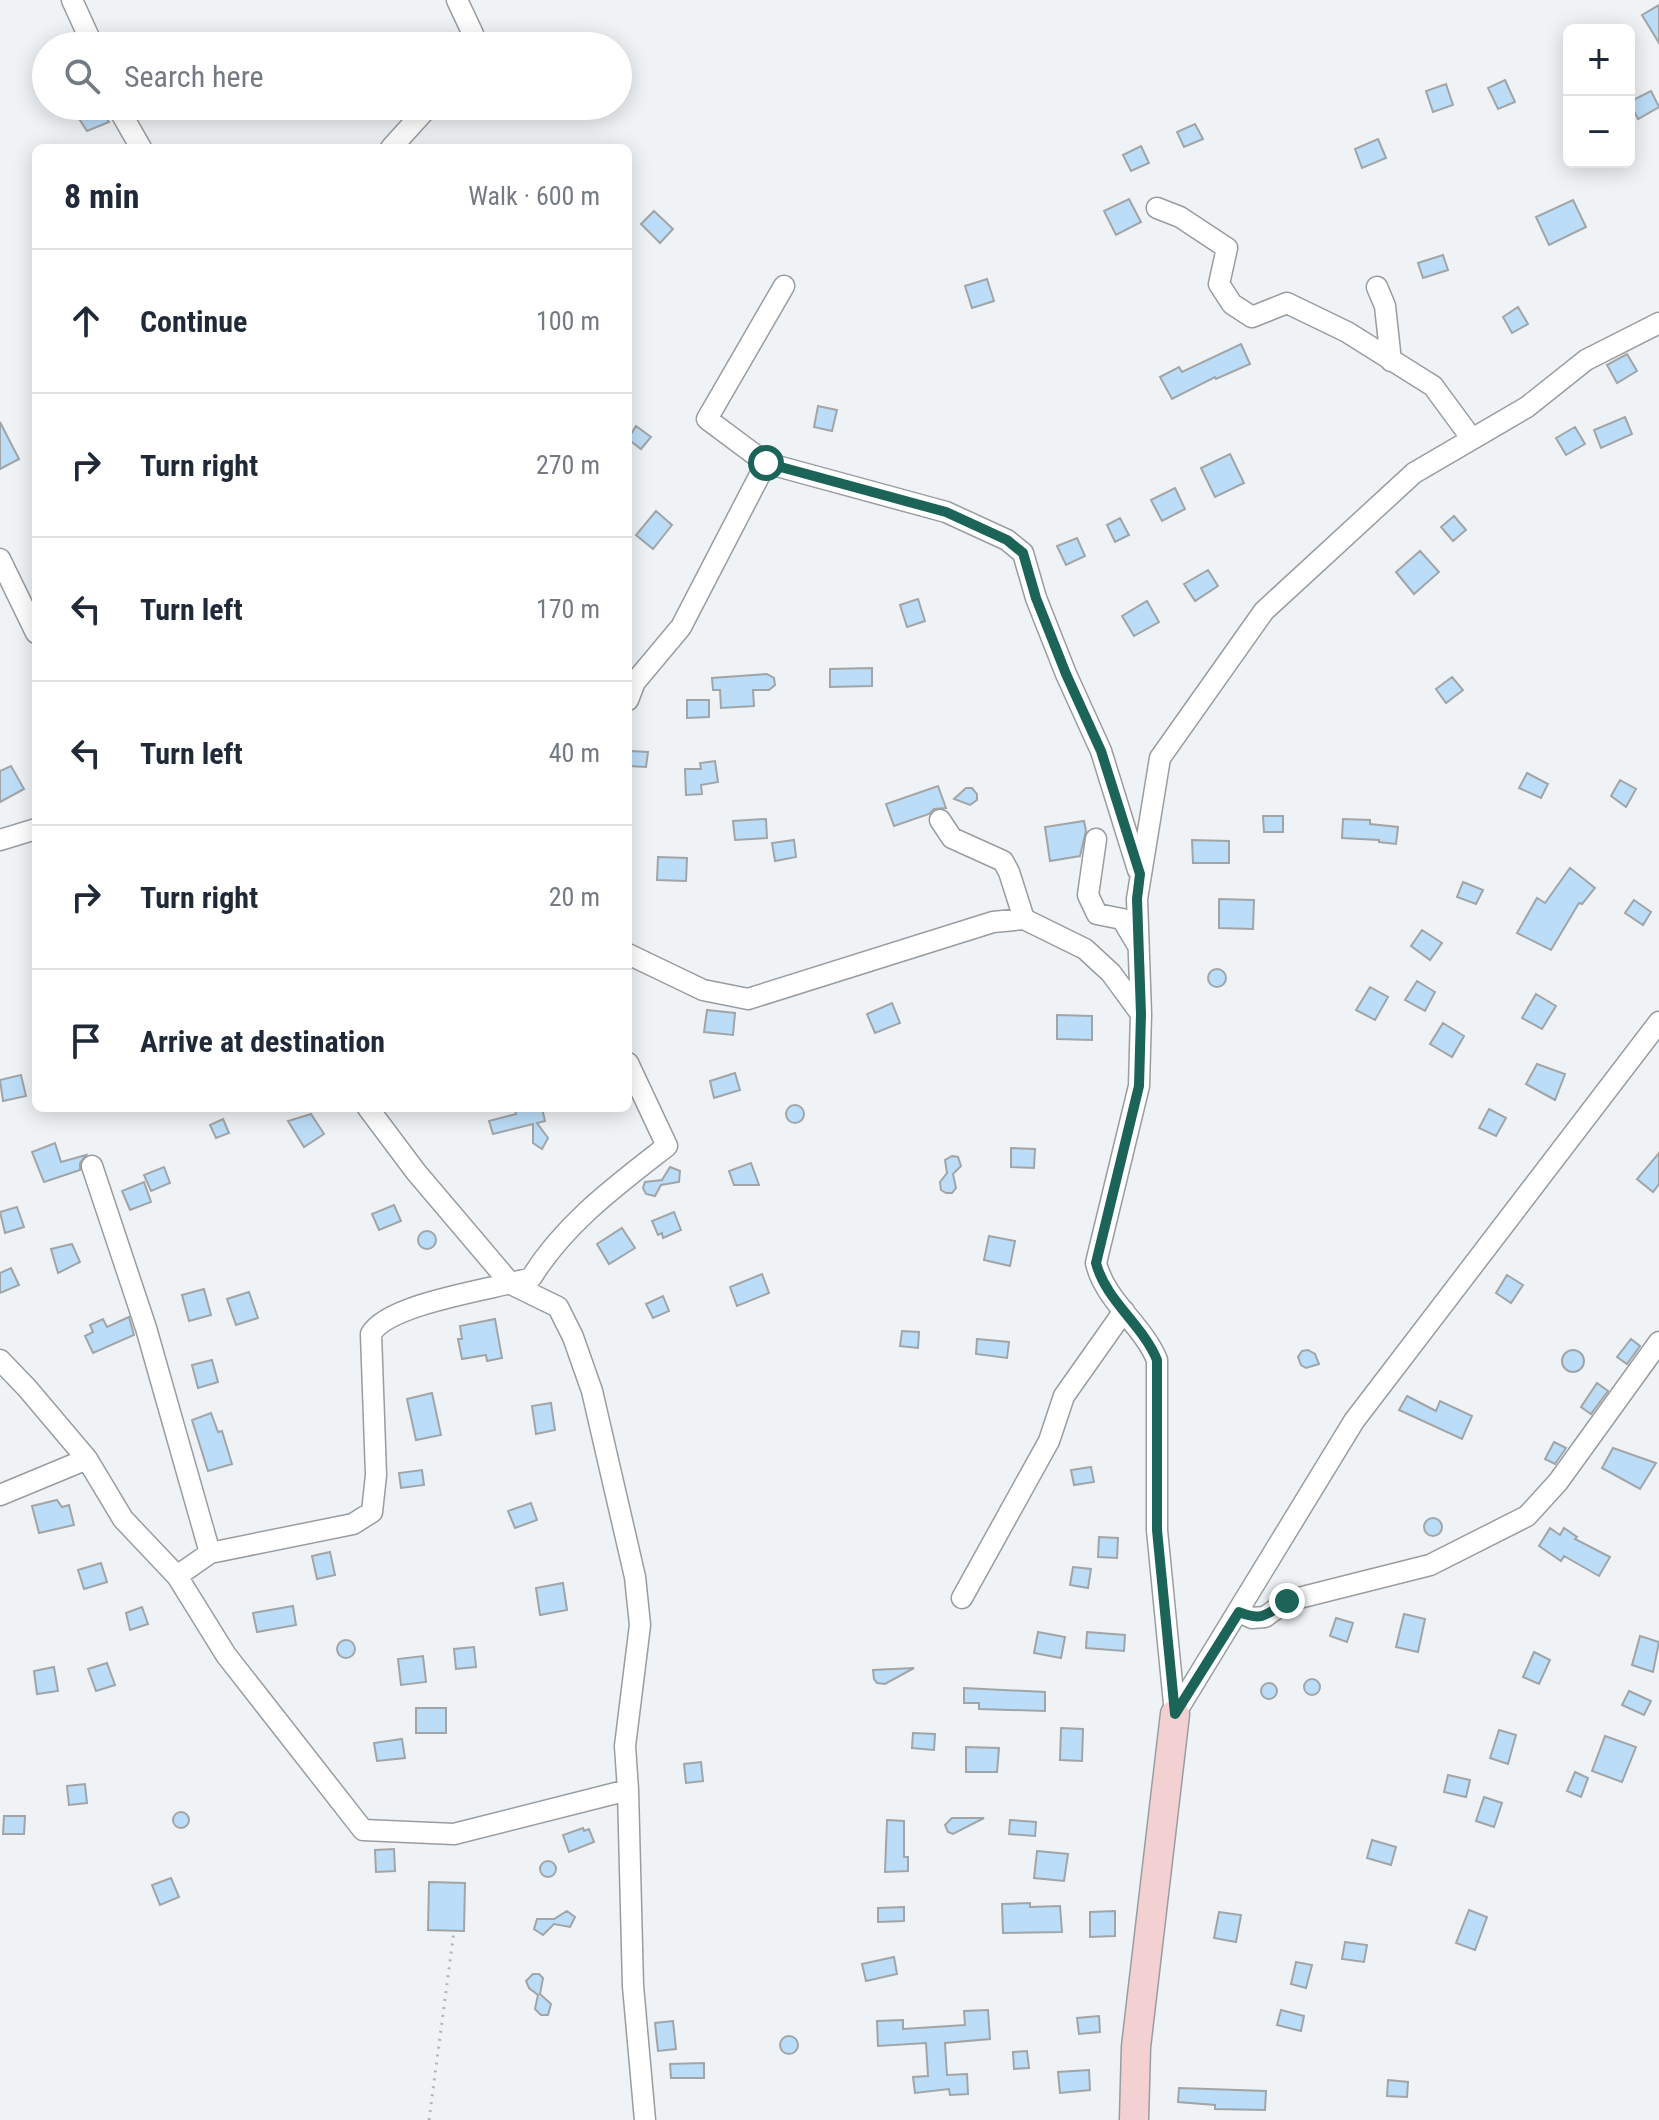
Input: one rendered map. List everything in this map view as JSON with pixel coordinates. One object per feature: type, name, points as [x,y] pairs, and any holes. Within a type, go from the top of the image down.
[{"type":"main road","points":[[1134,2120],[1136,2047],[1175,1714]]},
{"type":"street","points":[[72,0],[87,32]]},
{"type":"street","points":[[457,0],[472,32]]},
{"type":"street","points":[[125,120],[139,144]]},
{"type":"street","points":[[395,144],[416,120]]},
{"type":"street","points":[[1157,208],[1180,217],[1227,248],[1219,284],[1232,304],[1252,317],[1287,303],[1347,332],[1433,386],[1472,439]]},
{"type":"street","points":[[784,286],[707,419],[766,463],[946,512],[1007,540],[1023,553],[1036,598],[1101,751],[1140,874]]},
{"type":"street","points":[[1377,287],[1385,306],[1391,361]]},
{"type":"street","points":[[1175,1714],[1157,1530],[1157,1360],[1149,1341],[1099,1276],[1096,1263],[1139,1086],[1141,1014],[1137,899],[1160,758],[1264,611],[1414,473],[1527,407],[1586,360],[1659,323]]},
{"type":"street","points":[[632,690],[681,627],[766,463]]},
{"type":"street","points":[[0,559],[32,625]]},
{"type":"street","points":[[940,820],[952,838],[1003,861],[1024,919]]},
{"type":"street","points":[[0,840],[32,830]]},
{"type":"street","points":[[1096,839],[1088,895],[1097,914],[1122,919],[1138,946]]},
{"type":"street","points":[[632,956],[703,990],[748,999],[993,922],[1024,919],[1085,949],[1111,973],[1141,1014]]},
{"type":"street","points":[[1175,1714],[1354,1421],[1659,1022]]},
{"type":"street","points":[[177,1576],[210,1553],[353,1524],[372,1512],[376,1475],[371,1334],[376,1324],[409,1308],[531,1278],[548,1250],[605,1194],[667,1146],[632,1072]]},
{"type":"street","points":[[371,1112],[416,1172],[511,1284],[558,1307],[573,1337],[592,1391],[635,1577],[640,1625],[625,1746],[633,1986],[645,2120]]},
{"type":"street","points":[[92,1166],[146,1328],[210,1553]]},
{"type":"street","points":[[962,1598],[1049,1441],[1064,1396],[1124,1311]]},
{"type":"street","points":[[1239,1612],[1252,1618],[1265,1617],[1287,1601],[1430,1565],[1527,1516],[1558,1482],[1659,1342]]},
{"type":"street","points":[[0,1360],[87,1459],[123,1519],[177,1576],[226,1655],[363,1830],[454,1834],[628,1790]]},
{"type":"street","points":[[0,1495],[87,1459]]},
{"type":"path","points":[[429,2120],[454,1931]]},
{"type":"building","points":[[1659,5],[1659,43],[1642,15]]},
{"type":"building","points":[[1505,80],[1515,102],[1498,109],[1488,88]]},
{"type":"building","points":[[1446,84],[1453,105],[1433,112],[1426,91]]},
{"type":"building","points":[[1651,91],[1659,107],[1638,119],[1635,99]]},
{"type":"building","points":[[80,120],[109,122],[87,131]]},
{"type":"building","points":[[1195,124],[1203,139],[1184,147],[1177,132]]},
{"type":"building","points":[[1378,139],[1386,158],[1362,168],[1355,149]]},
{"type":"building","points":[[1141,146],[1149,163],[1131,171],[1123,155]]},
{"type":"building","points":[[1129,199],[1141,222],[1116,235],[1104,211]]},
{"type":"building","points":[[1573,200],[1586,227],[1549,245],[1536,217]]},
{"type":"building","points":[[654,211],[673,229],[660,243],[641,224]]},
{"type":"building","points":[[1443,255],[1448,270],[1423,278],[1418,263]]},
{"type":"building","points":[[987,279],[994,301],[972,308],[965,286]]},
{"type":"building","points":[[1518,307],[1528,324],[1512,333],[1503,317]]},
{"type":"building","points":[[1241,344],[1250,364],[1215,377],[1172,399],[1160,377],[1179,367],[1182,372]]},
{"type":"building","points":[[1627,354],[1637,371],[1617,383],[1607,365]]},
{"type":"building","points":[[818,406],[837,410],[832,431],[814,427]]},
{"type":"building","points":[[1625,417],[1632,434],[1601,448],[1594,430]]},
{"type":"building","points":[[0,422],[19,459],[0,469]]},
{"type":"building","points":[[636,426],[651,437],[641,449],[632,442]]},
{"type":"building","points":[[1575,427],[1585,444],[1566,455],[1556,438]]},
{"type":"building","points":[[1230,454],[1244,483],[1215,497],[1201,468]]},
{"type":"building","points":[[1175,488],[1185,509],[1162,521],[1151,500]]},
{"type":"building","points":[[656,511],[672,525],[653,549],[636,535]]},
{"type":"building","points":[[1454,516],[1466,530],[1453,541],[1441,527]]},
{"type":"building","points":[[1120,518],[1129,535],[1115,542],[1107,525]]},
{"type":"building","points":[[1077,538],[1085,556],[1066,565],[1057,546]]},
{"type":"building","points":[[1420,551],[1439,572],[1414,594],[1396,572]]},
{"type":"building","points":[[1208,570],[1218,586],[1195,601],[1184,584]]},
{"type":"building","points":[[918,599],[925,621],[907,627],[900,605]]},
{"type":"building","points":[[1147,601],[1159,622],[1134,636],[1122,616]]},
{"type":"building","points":[[872,668],[872,686],[830,687],[830,669]]},
{"type":"building","points":[[767,674],[774,678],[775,685],[769,690],[753,690],[754,706],[721,708],[720,690],[713,690],[712,678]]},
{"type":"building","points":[[1452,677],[1463,690],[1446,703],[1436,689]]},
{"type":"building","points":[[687,700],[709,700],[709,717],[687,718]]},
{"type":"building","points":[[632,751],[648,752],[646,767],[632,766]]},
{"type":"building","points":[[715,761],[718,782],[701,785],[702,794],[686,795],[685,769],[701,769],[700,763]]},
{"type":"building","points":[[11,766],[24,789],[0,802],[0,771]]},
{"type":"building","points":[[1527,773],[1548,784],[1541,798],[1519,788]]},
{"type":"building","points":[[1620,780],[1636,789],[1626,807],[1611,796]]},
{"type":"building","points":[[938,786],[946,808],[934,809],[929,814],[894,826],[886,804]]},
{"type":"building","points":[[966,788],[972,788],[977,794],[977,800],[970,805],[954,799]]},
{"type":"building","points":[[1263,816],[1283,816],[1283,832],[1264,832]]},
{"type":"building","points":[[766,819],[767,838],[735,840],[733,821]]},
{"type":"building","points":[[1343,819],[1370,820],[1370,824],[1398,827],[1396,844],[1342,838]]},
{"type":"building","points":[[1084,821],[1086,831],[1080,856],[1050,861],[1045,827]]},
{"type":"building","points":[[794,840],[796,857],[775,861],[772,843]]},
{"type":"building","points":[[1192,840],[1229,841],[1229,863],[1193,863]]},
{"type":"building","points":[[658,857],[687,858],[686,881],[657,880]]},
{"type":"building","points":[[1570,868],[1595,888],[1582,904],[1579,903],[1551,950],[1517,933],[1537,898],[1545,903]]},
{"type":"building","points":[[1463,882],[1483,890],[1476,904],[1457,897]]},
{"type":"building","points":[[1219,899],[1254,900],[1253,929],[1219,928]]},
{"type":"building","points":[[1634,900],[1651,912],[1643,925],[1625,913]]},
{"type":"building","points":[[1422,930],[1442,943],[1430,960],[1411,946]]},
{"type":"building","points":[[1217,969],[1226,978],[1217,987],[1208,978]]},
{"type":"building","points":[[1417,981],[1435,992],[1425,1011],[1405,1000]]},
{"type":"building","points":[[1370,987],[1388,997],[1375,1020],[1356,1010]]},
{"type":"building","points":[[1536,994],[1556,1006],[1542,1029],[1522,1018]]},
{"type":"building","points":[[892,1003],[900,1023],[875,1033],[867,1014]]},
{"type":"building","points":[[707,1010],[735,1013],[733,1035],[704,1032]]},
{"type":"building","points":[[1057,1015],[1092,1016],[1092,1040],[1057,1039]]},
{"type":"building","points":[[1443,1023],[1464,1036],[1452,1057],[1430,1044]]},
{"type":"building","points":[[1537,1064],[1565,1074],[1555,1100],[1526,1084]]},
{"type":"building","points":[[735,1073],[740,1090],[714,1098],[710,1081]]},
{"type":"building","points":[[21,1075],[26,1096],[3,1101],[0,1080]]},
{"type":"building","points":[[795,1105],[804,1114],[795,1123],[786,1114]]},
{"type":"building","points":[[1489,1109],[1506,1118],[1496,1136],[1479,1128]]},
{"type":"building","points":[[543,1112],[545,1121],[537,1123],[548,1138],[542,1149],[533,1143],[533,1124],[493,1134],[489,1121],[516,1114]]},
{"type":"building","points":[[311,1114],[324,1134],[304,1147],[288,1121]]},
{"type":"building","points":[[223,1119],[229,1133],[216,1138],[210,1125]]},
{"type":"building","points":[[55,1143],[61,1162],[86,1155],[80,1163],[80,1170],[44,1182],[32,1152]]},
{"type":"building","points":[[1011,1148],[1035,1149],[1034,1168],[1011,1167]]},
{"type":"building","points":[[1659,1153],[1659,1184],[1653,1192],[1637,1179]]},
{"type":"building","points":[[958,1157],[961,1166],[953,1174],[956,1188],[952,1193],[946,1193],[941,1190],[940,1182],[947,1173],[945,1160]]},
{"type":"building","points":[[751,1163],[759,1185],[734,1185],[729,1171]]},
{"type":"building","points":[[164,1167],[170,1183],[151,1191],[144,1175]]},
{"type":"building","points":[[670,1167],[680,1171],[679,1182],[661,1185],[655,1196],[646,1194],[643,1188],[645,1182],[662,1180]]},
{"type":"building","points":[[144,1182],[151,1202],[130,1210],[122,1191]]},
{"type":"building","points":[[394,1205],[401,1221],[379,1230],[372,1214]]},
{"type":"building","points":[[17,1207],[24,1227],[5,1233],[0,1212]]},
{"type":"building","points":[[674,1212],[681,1230],[663,1238],[662,1233],[658,1235],[652,1221]]},
{"type":"building","points":[[622,1228],[635,1248],[609,1264],[597,1244]]},
{"type":"building","points":[[427,1231],[436,1240],[427,1249],[418,1240]]},
{"type":"building","points":[[989,1236],[1015,1241],[1010,1266],[984,1260]]},
{"type":"building","points":[[72,1244],[80,1262],[58,1273],[51,1249]]},
{"type":"building","points":[[11,1268],[19,1285],[0,1293],[0,1273]]},
{"type":"building","points":[[762,1274],[769,1293],[737,1306],[730,1287]]},
{"type":"building","points":[[1507,1275],[1523,1285],[1511,1303],[1496,1293]]},
{"type":"building","points":[[204,1289],[211,1315],[189,1321],[182,1295]]},
{"type":"building","points":[[249,1292],[258,1318],[236,1325],[227,1299]]},
{"type":"building","points":[[663,1296],[669,1311],[653,1318],[646,1304]]},
{"type":"building","points":[[129,1317],[134,1335],[93,1353],[85,1336],[93,1332],[90,1325],[103,1319],[107,1327]]},
{"type":"building","points":[[495,1319],[502,1358],[487,1361],[486,1355],[462,1359],[458,1339],[462,1339],[460,1326]]},
{"type":"building","points":[[902,1331],[919,1332],[918,1348],[900,1346]]},
{"type":"building","points":[[977,1339],[1009,1342],[1007,1358],[976,1354]]},
{"type":"building","points":[[1631,1339],[1640,1346],[1627,1364],[1617,1357]]},
{"type":"building","points":[[1573,1350],[1584,1361],[1573,1372],[1562,1361]]},
{"type":"building","points":[[1302,1351],[1315,1354],[1319,1364],[1306,1368],[1298,1357]]},
{"type":"building","points":[[212,1360],[218,1382],[198,1388],[192,1365]]},
{"type":"building","points":[[1597,1383],[1608,1391],[1591,1414],[1581,1407]]},
{"type":"building","points":[[432,1393],[441,1435],[416,1440],[407,1399]]},
{"type":"building","points":[[1407,1396],[1436,1411],[1440,1401],[1472,1416],[1462,1439],[1399,1410]]},
{"type":"building","points":[[551,1403],[555,1430],[536,1434],[532,1406]]},
{"type":"building","points":[[211,1413],[218,1432],[222,1431],[232,1464],[208,1471],[192,1420]]},
{"type":"building","points":[[1554,1442],[1566,1448],[1555,1464],[1545,1459]]},
{"type":"building","points":[[1613,1448],[1656,1463],[1640,1489],[1602,1468]]},
{"type":"building","points":[[1091,1467],[1094,1482],[1074,1485],[1071,1470]]},
{"type":"building","points":[[422,1470],[424,1485],[401,1488],[399,1473]]},
{"type":"building","points":[[57,1500],[62,1507],[69,1505],[74,1525],[39,1533],[32,1506]]},
{"type":"building","points":[[531,1503],[537,1520],[515,1528],[508,1511]]},
{"type":"building","points":[[1433,1518],[1442,1527],[1433,1536],[1424,1527]]},
{"type":"building","points":[[1550,1528],[1560,1535],[1564,1528],[1577,1537],[1575,1539],[1610,1557],[1599,1576],[1564,1556],[1561,1561],[1539,1546]]},
{"type":"building","points":[[1099,1537],[1118,1538],[1117,1558],[1098,1557]]},
{"type":"building","points":[[330,1552],[335,1575],[317,1579],[312,1556]]},
{"type":"building","points":[[101,1563],[107,1582],[84,1589],[78,1570]]},
{"type":"building","points":[[1073,1567],[1091,1569],[1088,1588],[1070,1585]]},
{"type":"building","points":[[563,1583],[567,1610],[540,1615],[536,1588]]},
{"type":"building","points":[[293,1606],[296,1625],[257,1632],[253,1613]]},
{"type":"building","points":[[142,1607],[148,1624],[130,1630],[126,1613]]},
{"type":"building","points":[[1404,1614],[1425,1619],[1418,1652],[1396,1647]]},
{"type":"building","points":[[1336,1618],[1353,1623],[1347,1642],[1330,1636]]},
{"type":"building","points":[[1038,1632],[1065,1637],[1061,1658],[1034,1653]]},
{"type":"building","points":[[1087,1632],[1125,1635],[1124,1651],[1086,1648]]},
{"type":"building","points":[[1640,1636],[1659,1642],[1653,1672],[1632,1665]]},
{"type":"building","points":[[346,1640],[355,1649],[346,1658],[337,1649]]},
{"type":"building","points":[[474,1647],[476,1667],[456,1669],[454,1649]]},
{"type":"building","points":[[1534,1652],[1550,1660],[1539,1684],[1523,1677]]},
{"type":"building","points":[[423,1656],[426,1682],[401,1685],[398,1659]]},
{"type":"building","points":[[107,1663],[115,1685],[96,1691],[88,1669]]},
{"type":"building","points":[[54,1667],[58,1691],[37,1694],[34,1671]]},
{"type":"building","points":[[914,1668],[885,1684],[877,1683],[874,1679],[873,1670]]},
{"type":"building","points":[[1312,1679],[1318,1681],[1318,1693],[1312,1695],[1306,1693],[1304,1687],[1306,1681]]},
{"type":"building","points":[[1266,1683],[1272,1683],[1277,1691],[1275,1697],[1266,1699],[1261,1694],[1261,1688]]},
{"type":"building","points":[[964,1688],[1045,1692],[1045,1711],[979,1709],[979,1703],[964,1703]]},
{"type":"building","points":[[1629,1691],[1651,1701],[1644,1715],[1622,1705]]},
{"type":"building","points":[[416,1708],[446,1708],[446,1733],[416,1733]]},
{"type":"building","points":[[1061,1728],[1083,1729],[1082,1761],[1060,1760]]},
{"type":"building","points":[[1499,1730],[1516,1735],[1508,1764],[1490,1758]]},
{"type":"building","points":[[913,1733],[935,1734],[934,1750],[912,1748]]},
{"type":"building","points":[[1605,1736],[1636,1747],[1622,1782],[1592,1771]]},
{"type":"building","points":[[402,1739],[405,1758],[377,1761],[374,1743]]},
{"type":"building","points":[[966,1747],[999,1748],[997,1772],[966,1772]]},
{"type":"building","points":[[701,1762],[703,1781],[686,1783],[684,1764]]},
{"type":"building","points":[[1575,1772],[1588,1778],[1581,1797],[1567,1791]]},
{"type":"building","points":[[1448,1775],[1470,1780],[1466,1797],[1444,1792]]},
{"type":"building","points":[[85,1784],[87,1803],[69,1805],[67,1786]]},
{"type":"building","points":[[1484,1797],[1502,1803],[1494,1827],[1476,1821]]},
{"type":"building","points":[[178,1812],[184,1812],[189,1820],[187,1826],[178,1828],[173,1823],[173,1817]]},
{"type":"building","points":[[4,1816],[25,1816],[24,1834],[3,1834]]},
{"type":"building","points":[[952,1818],[984,1818],[953,1834],[948,1832],[945,1825]]},
{"type":"building","points":[[887,1820],[904,1821],[904,1857],[908,1857],[908,1871],[885,1872]]},
{"type":"building","points":[[1010,1820],[1036,1822],[1035,1836],[1009,1834]]},
{"type":"building","points":[[583,1828],[584,1831],[589,1829],[594,1842],[569,1852],[563,1835]]},
{"type":"building","points":[[1372,1840],[1396,1847],[1391,1865],[1367,1858]]},
{"type":"building","points":[[394,1849],[395,1871],[376,1872],[375,1850]]},
{"type":"building","points":[[1037,1851],[1068,1854],[1064,1881],[1034,1878]]},
{"type":"building","points":[[545,1861],[551,1861],[556,1869],[554,1875],[545,1877],[540,1872],[540,1866]]},
{"type":"building","points":[[171,1878],[179,1897],[160,1905],[152,1885]]},
{"type":"building","points":[[429,1882],[465,1883],[464,1931],[428,1930]]},
{"type":"building","points":[[1030,1903],[1030,1907],[1060,1906],[1062,1932],[1003,1933],[1002,1904]]},
{"type":"building","points":[[904,1907],[904,1921],[878,1922],[878,1908]]},
{"type":"building","points":[[1469,1910],[1487,1917],[1475,1950],[1456,1943]]},
{"type":"building","points":[[567,1911],[575,1917],[570,1927],[554,1924],[543,1935],[534,1929],[537,1919],[554,1919]]},
{"type":"building","points":[[1115,1911],[1115,1936],[1090,1937],[1090,1912]]},
{"type":"building","points":[[1219,1912],[1241,1915],[1236,1942],[1214,1938]]},
{"type":"building","points":[[1345,1942],[1367,1945],[1364,1962],[1342,1959]]},
{"type":"building","points":[[894,1957],[897,1974],[866,1981],[862,1964]]},
{"type":"building","points":[[1296,1962],[1312,1965],[1306,1988],[1291,1984]]},
{"type":"building","points":[[533,1974],[543,1978],[540,1994],[551,2004],[548,2015],[541,2015],[535,2009],[538,1995],[526,1981]]},
{"type":"building","points":[[988,2010],[990,2039],[945,2043],[947,2075],[967,2074],[968,2094],[950,2095],[949,2089],[915,2093],[913,2077],[928,2076],[926,2043],[878,2046],[877,2021],[903,2020],[903,2029],[965,2025],[964,2011]]},
{"type":"building","points":[[1281,2010],[1304,2016],[1301,2031],[1277,2025]]},
{"type":"building","points":[[1099,2016],[1100,2032],[1079,2034],[1077,2018]]},
{"type":"building","points":[[673,2021],[676,2049],[658,2051],[655,2023]]},
{"type":"building","points":[[789,2036],[798,2045],[789,2054],[780,2045]]},
{"type":"building","points":[[1027,2051],[1029,2068],[1014,2069],[1013,2052]]},
{"type":"building","points":[[704,2063],[704,2078],[671,2078],[670,2064]]},
{"type":"building","points":[[1089,2070],[1090,2090],[1060,2093],[1058,2072]]},
{"type":"building","points":[[1388,2080],[1408,2082],[1407,2097],[1387,2096]]},
{"type":"building","points":[[1179,2088],[1266,2091],[1265,2110],[1215,2109],[1215,2105],[1178,2102]]},
{"type":"route","points":[[766,463],[946,512],[1007,540],[1023,553],[1036,598],[1101,751],[1140,874],[1137,899],[1141,1014],[1139,1086],[1096,1263],[1099,1276],[1149,1341],[1157,1360],[1157,1530],[1175,1714],[1239,1612],[1252,1618],[1265,1617],[1287,1601]]}]
